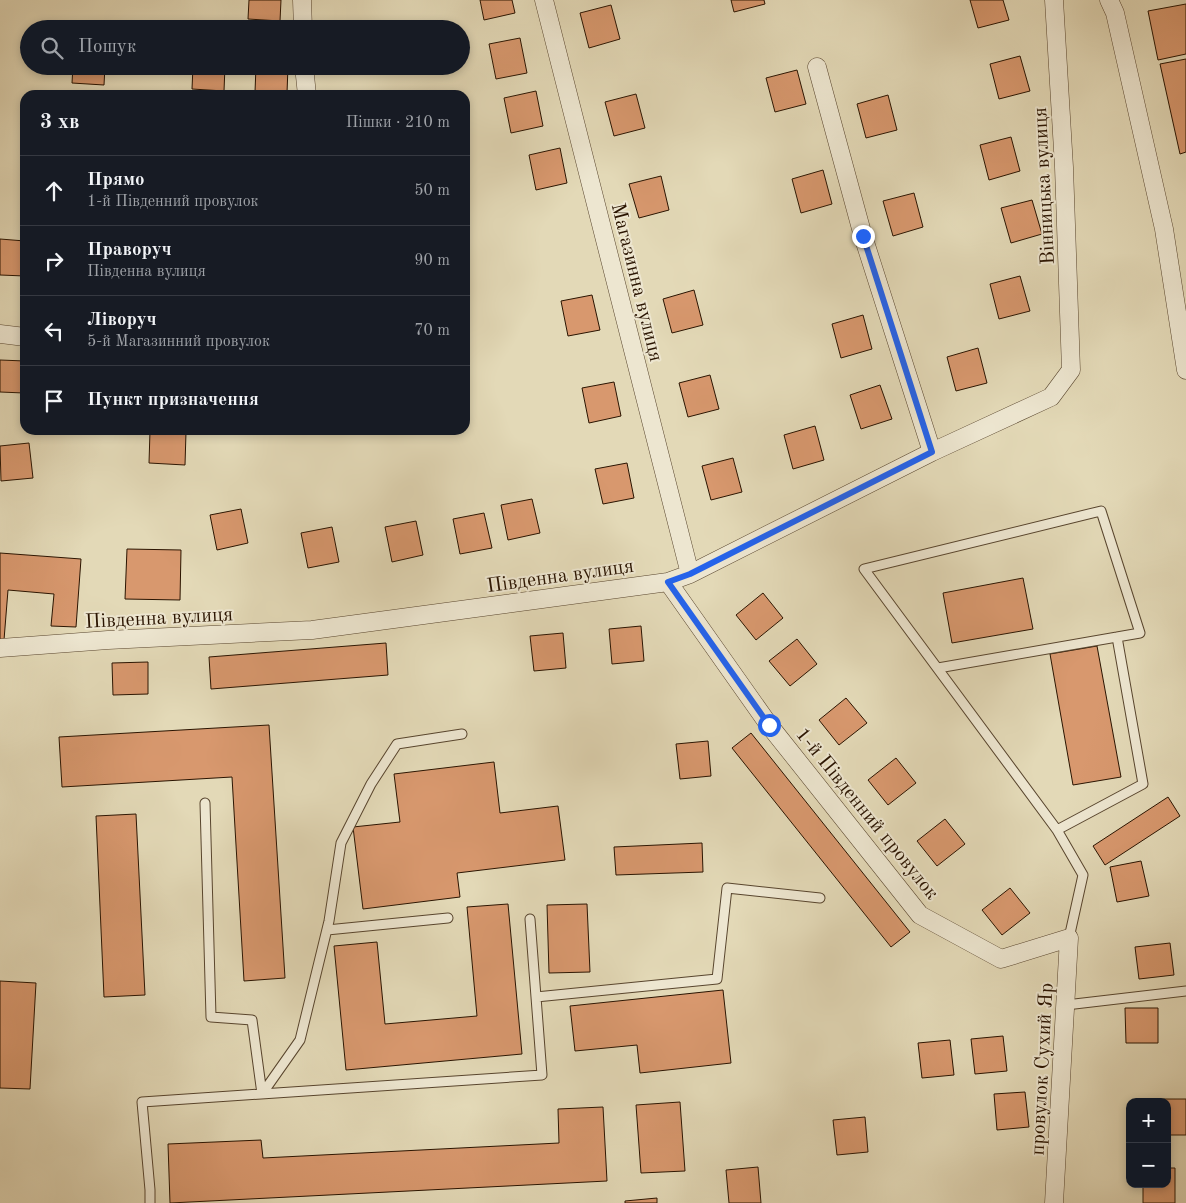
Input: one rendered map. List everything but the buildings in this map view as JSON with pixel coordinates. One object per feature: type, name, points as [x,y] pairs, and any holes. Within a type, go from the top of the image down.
[{"type":"street","points":[[302,0],[303,20]]},
{"type":"street","name":"Магазинна вулиця","points":[[544,0],[690,574]]},
{"type":"street","name":"Вінницька вулиця","points":[[1054,0],[1064,167],[1071,370]]},
{"type":"street","points":[[1109,0],[1115,13],[1164,228],[1186,370]]},
{"type":"street","points":[[816,67],[863,236],[932,452]]},
{"type":"street","points":[[305,75],[306,90]]},
{"type":"street","points":[[0,334],[20,336]]},
{"type":"street","name":"Південна вулиця","points":[[0,648],[108,640],[312,630],[668,582],[690,574],[932,452],[1051,397],[1071,370]]},
{"type":"street","name":"1-й Південний провулок","points":[[668,582],[769,725],[920,915],[1001,959],[1069,938]]},
{"type":"street","name":"провулок Сухий Яр","points":[[1054,1203],[1069,938]]},
{"type":"lane","points":[[938,668],[1140,633],[1101,511],[864,569],[1057,830],[1083,874],[1069,938]]},
{"type":"lane","points":[[1057,830],[1143,784],[1118,637]]},
{"type":"lane","points":[[262,1094],[300,1040],[327,930],[341,843],[372,784],[398,744],[462,734]]},
{"type":"lane","points":[[205,803],[211,1017],[252,1020],[262,1094]]},
{"type":"lane","points":[[536,997],[717,979],[727,888],[820,898]]},
{"type":"lane","points":[[327,930],[448,918]]},
{"type":"lane","points":[[150,1203],[142,1102],[542,1075],[530,919]]},
{"type":"lane","points":[[1066,1005],[1186,991]]},
{"type":"route","points":[[769,725],[668,582],[690,574],[932,452],[863,236]]}]
